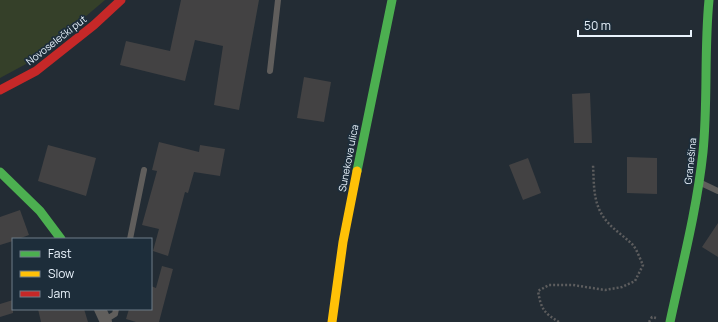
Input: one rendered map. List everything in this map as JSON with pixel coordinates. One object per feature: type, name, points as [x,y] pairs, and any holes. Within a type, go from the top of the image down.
[{"type":"street","name":"Novoselečki put","points":[[0,90],[36,71],[94,25],[120,0]]},
{"type":"street","name":"Sunekova ulica","points":[[332,322],[342,242],[392,0]]},
{"type":"street","name":"Granešina","points":[[670,322],[699,182],[704,135],[706,39],[709,0]]},
{"type":"street","points":[[0,172],[40,211],[59,238]]},
{"type":"street","points":[[100,310],[105,321]]},
{"type":"lane","points":[[270,71],[278,0]]},
{"type":"lane","points":[[130,238],[144,170]]},
{"type":"lane","points":[[699,182],[718,191]]},
{"type":"lane","points":[[105,321],[115,314],[116,310]]},
{"type":"path","points":[[559,322],[546,315],[538,292],[549,285],[573,285],[605,290],[622,287],[635,281],[642,265],[634,246],[614,229],[601,213],[596,201],[593,165]]},
{"type":"green space","points":[[0,0],[105,0],[46,50],[26,64],[0,78]]},
{"type":"building","points":[[181,0],[259,0],[239,110],[214,105],[223,46],[195,40],[185,81],[120,65],[126,41],[170,51]]},
{"type":"building","points":[[304,77],[331,82],[324,122],[297,118]]},
{"type":"building","points":[[590,93],[592,143],[574,143],[572,94]]},
{"type":"building","points":[[159,142],[199,152],[200,145],[225,149],[220,176],[194,172],[188,193],[185,192],[168,256],[153,251],[159,229],[142,225],[157,171],[152,170]]},
{"type":"building","points":[[48,145],[96,158],[86,196],[38,181]]},
{"type":"building","points":[[627,157],[657,158],[657,194],[627,193]]},
{"type":"building","points":[[528,158],[541,193],[523,200],[509,165]]},
{"type":"building","points":[[20,210],[29,235],[21,238],[12,238],[12,241],[0,245],[0,217]]},
{"type":"building","points":[[718,223],[718,257],[702,247]]},
{"type":"building","points":[[162,266],[173,269],[159,322],[136,322],[126,319],[129,310],[152,310],[152,286],[156,288]]},
{"type":"building","points":[[12,300],[13,313],[0,317],[0,304]]},
{"type":"building","points":[[38,310],[84,310],[88,322],[41,322]]},
{"type":"traffic: fast","points":[[357,171],[392,0]]},
{"type":"traffic: fast","points":[[670,322],[693,216],[703,152],[709,0]]},
{"type":"traffic: fast","points":[[0,172],[40,211],[60,238]]},
{"type":"traffic: slow","points":[[332,322],[343,242],[357,171]]},
{"type":"traffic: jam","points":[[0,90],[36,71],[94,25],[121,0]]}]
